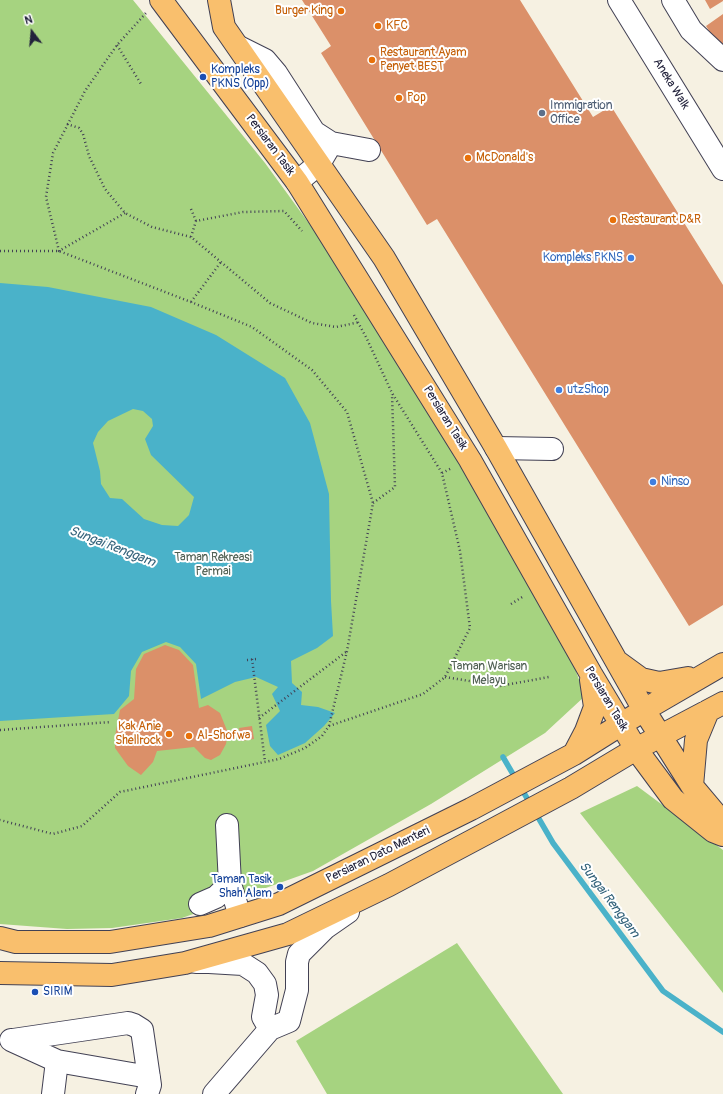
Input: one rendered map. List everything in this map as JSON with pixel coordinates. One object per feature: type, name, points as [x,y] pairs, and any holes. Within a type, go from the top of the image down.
[{"type":"main road","points":[[219,0],[224,26],[384,258],[496,448],[614,660],[692,786],[723,823]]},
{"type":"main road","name":"Persiaran Tasik","points":[[154,6],[297,182],[470,460],[591,674],[636,749],[673,799],[713,831],[723,835]]},
{"type":"main road","points":[[470,460],[496,448]]},
{"type":"main road","points":[[614,660],[640,679],[659,683],[701,676]]},
{"type":"main road","name":"Persiaran Dato Menteri","points":[[0,938],[16,942],[110,942],[209,926],[279,904],[471,809],[566,758],[723,664]]},
{"type":"main road","points":[[566,758],[586,731],[595,707],[591,674]]},
{"type":"main road","points":[[0,973],[112,975],[185,963],[288,934],[389,885],[485,834],[571,788],[636,749],[715,707]]},
{"type":"main road","points":[[692,786],[696,740],[715,707]]},
{"type":"street","name":"Aneka Walk","points":[[619,0],[723,169]]},
{"type":"street","points":[[673,0],[691,30],[723,60]]},
{"type":"street","points":[[239,47],[265,60],[276,73],[314,132],[331,143],[370,150]]},
{"type":"street","points":[[297,182],[319,164],[331,143]]},
{"type":"street","points":[[496,448],[552,449]]},
{"type":"street","points":[[227,825],[230,884],[240,916]]},
{"type":"street","points":[[200,904],[216,898],[230,884]]},
{"type":"street","points":[[214,1094],[270,1029],[289,1021],[297,990],[297,962],[299,954],[325,928],[389,885]]},
{"type":"street","points":[[185,963],[209,962],[243,964],[256,973],[265,984],[267,995],[263,1017],[270,1029]]},
{"type":"street","points":[[128,1023],[142,1030],[148,1085],[57,1061],[7,1039],[128,1023]]},
{"type":"street","points":[[53,1094],[57,1061]]},
{"type":"path","points":[[59,251],[46,197],[53,153],[85,91],[117,45],[154,6]]},
{"type":"path","points":[[117,45],[141,84]]},
{"type":"path","points":[[67,124],[79,128],[83,134],[89,156],[106,189],[125,213],[152,227],[191,237],[270,303],[312,323],[336,327],[358,323],[377,310]]},
{"type":"path","points":[[191,209],[196,221],[191,237]]},
{"type":"path","points":[[196,221],[243,212],[284,211],[305,234]]},
{"type":"path","points":[[59,251],[125,213]]},
{"type":"path","points":[[0,252],[59,251],[252,327],[312,370],[347,412],[373,503],[347,651],[329,726],[322,736],[305,748],[279,759],[120,792],[82,826],[53,834],[0,820]]},
{"type":"path","points":[[191,302],[221,262]]},
{"type":"path","points":[[329,726],[423,694],[445,676],[470,628],[460,551],[442,473],[392,393],[352,311]]},
{"type":"path","points":[[373,503],[395,487],[392,393]]},
{"type":"path","points":[[259,718],[347,651]]},
{"type":"path","points":[[252,659],[265,762]]},
{"type":"path","points":[[248,660],[257,659]]},
{"type":"path","points":[[445,676],[500,686],[549,677]]},
{"type":"path","points":[[0,730],[111,722]]},
{"type":"green space","name":"Taman Rekreasi Permai","points":[[0,0],[133,0],[265,163],[364,299],[570,655],[585,696],[545,733],[431,804],[313,871],[182,918],[112,928],[67,929],[0,924]]},
{"type":"green space","points":[[637,786],[723,850],[723,993],[580,813]]},
{"type":"green space","points":[[457,943],[563,1094],[327,1094],[296,1041]]},
{"type":"water","points":[[0,283],[48,287],[151,307],[216,335],[285,378],[310,423],[329,494],[333,636],[317,648],[291,661],[292,683],[302,692],[301,705],[318,707],[335,713],[324,726],[305,743],[278,755],[270,746],[266,725],[280,711],[272,694],[278,687],[256,677],[235,682],[201,699],[196,664],[180,647],[166,642],[142,652],[131,671],[129,696],[114,714],[0,721]],"holes":[[[133,409],[143,411],[152,419],[153,426],[145,439],[151,455],[194,497],[189,515],[178,526],[162,525],[144,519],[122,499],[110,498],[101,484],[100,471],[93,443],[98,432],[108,421]]]},
{"type":"building","points":[[302,0],[520,0],[593,117],[611,106],[723,285],[723,605],[689,626],[437,219],[427,225],[321,53],[331,46]]},
{"type":"building","points":[[705,0],[723,0],[723,1],[710,9]]},
{"type":"building","points":[[723,14],[723,46],[720,48],[706,26]]},
{"type":"building","points":[[165,645],[179,650],[193,665],[199,708],[208,705],[220,713],[228,733],[226,744],[220,755],[211,760],[205,758],[194,747],[157,751],[153,762],[141,775],[128,766],[115,748],[115,736],[120,710],[134,699],[136,669],[144,654]]},
{"type":"building","points":[[252,726],[254,739],[241,741],[239,728]]},
{"type":"waterway","name":"Sungai Renggam","points":[[503,757],[517,781]]},
{"type":"waterway","name":"Sungai Renggam","points":[[521,788],[531,805]]},
{"type":"waterway","name":"Sungai Renggam","points":[[535,812],[553,843],[663,991],[723,1032]]},
{"type":"place","name":"Burger King","points":[[341,11]]},
{"type":"place","name":"KFC","points":[[378,26]]},
{"type":"place","name":"Restaurant Ayam Penyet BEST","points":[[372,60]]},
{"type":"place","name":"Kompleks PKNS (Opp)","points":[[203,77]]},
{"type":"place","name":"Pop","points":[[399,98]]},
{"type":"place","name":"Immigration Office","points":[[542,113]]},
{"type":"place","name":"McDonald's","points":[[468,158]]},
{"type":"place","name":"Restaurant D&R","points":[[613,220]]},
{"type":"place","name":"Kompleks PKNS","points":[[631,258]]},
{"type":"place","name":"utzShop","points":[[559,390]]},
{"type":"place","name":"Ninso","points":[[653,482]]},
{"type":"place","name":"Kak Anie Shellrock","points":[[169,734]]},
{"type":"place","name":"Al-Shofwa","points":[[189,736]]},
{"type":"place","name":"Taman Tasik Shah Alam","points":[[280,887]]},
{"type":"place","name":"SIRIM","points":[[35,992]]},
{"type":"park label","name":"Taman Warisan Melayu","points":[[489,674]]}]
